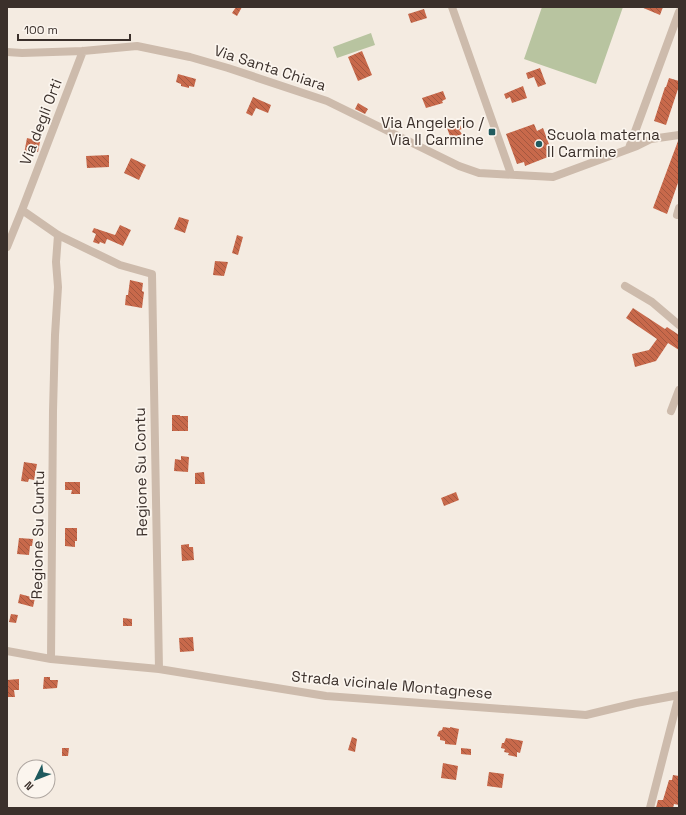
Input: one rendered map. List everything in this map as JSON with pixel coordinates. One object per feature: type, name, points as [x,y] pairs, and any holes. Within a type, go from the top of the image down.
[{"type":"street","points":[[452,7],[511,174]]},
{"type":"street","points":[[629,148],[679,12]]},
{"type":"street","name":"Via Santa Chiara","points":[[7,52],[83,51],[137,46],[190,57],[327,101],[459,166],[479,173],[553,177],[650,139],[679,135]]},
{"type":"street","name":"Via degli Orti","points":[[7,247],[83,51]]},
{"type":"street","points":[[22,210],[58,235]]},
{"type":"street","name":"Regione Su Contu","points":[[58,235],[120,265],[152,274],[159,669]]},
{"type":"street","name":"Regione Su Cuntu","points":[[51,659],[53,411],[58,287],[56,262],[58,235]]},
{"type":"street","points":[[625,286],[652,302],[679,325]]},
{"type":"street","points":[[671,411],[679,390]]},
{"type":"street","name":"Strada vicinale Montagnese","points":[[7,652],[51,659],[159,669],[326,696],[586,715],[679,695]]},
{"type":"street","points":[[650,808],[679,695]]},
{"type":"green space","points":[[542,7],[623,7],[596,84],[524,59]]},
{"type":"green space","points":[[371,33],[375,45],[337,58],[333,47]]},
{"type":"building","points":[[236,7],[242,7],[237,16],[232,13]]},
{"type":"building","points":[[641,7],[663,7],[660,15]]},
{"type":"building","points":[[424,9],[427,18],[411,23],[408,14]]},
{"type":"building","points":[[362,51],[372,75],[358,81],[348,57]]},
{"type":"building","points":[[540,68],[546,84],[538,87],[534,77],[528,79],[526,73]]},
{"type":"building","points":[[178,74],[196,79],[194,87],[189,86],[189,88],[181,86],[181,84],[176,82]]},
{"type":"building","points":[[669,78],[679,81],[679,86],[666,125],[654,121]]},
{"type":"building","points":[[523,86],[527,98],[512,103],[510,97],[506,99],[504,94]]},
{"type":"building","points":[[443,91],[446,99],[442,101],[443,103],[426,108],[422,98]]},
{"type":"building","points":[[253,97],[271,105],[268,113],[256,108],[252,116],[246,113]]},
{"type":"building","points":[[358,103],[368,109],[365,114],[355,109]]},
{"type":"building","points":[[459,123],[462,129],[459,130],[462,134],[451,139],[447,128]]},
{"type":"building","points":[[534,124],[537,131],[543,128],[553,155],[525,166],[524,162],[517,164],[506,134]]},
{"type":"building","points":[[27,138],[40,142],[38,152],[34,151],[33,156],[24,154]]},
{"type":"building","points":[[678,141],[679,180],[667,214],[653,208]]},
{"type":"building","points":[[109,155],[109,167],[87,168],[86,156]]},
{"type":"building","points":[[131,158],[146,165],[139,180],[124,173]]},
{"type":"building","points":[[179,217],[189,220],[185,233],[174,229]]},
{"type":"building","points":[[120,225],[131,230],[123,246],[107,239],[105,244],[93,242],[96,234],[92,232],[94,228],[115,235]]},
{"type":"building","points":[[237,235],[243,237],[238,255],[232,253]]},
{"type":"building","points":[[215,261],[228,262],[224,276],[213,275]]},
{"type":"building","points":[[130,280],[143,283],[142,291],[144,292],[142,308],[125,305]]},
{"type":"building","points":[[633,308],[665,329],[667,327],[679,335],[679,350],[668,343],[656,361],[635,367],[632,354],[649,350],[657,339],[626,318]]},
{"type":"building","points":[[172,415],[188,416],[188,431],[172,431]]},
{"type":"building","points":[[181,456],[189,457],[188,472],[174,471],[175,459],[181,460]]},
{"type":"building","points":[[24,462],[37,464],[34,480],[29,479],[28,482],[21,481]]},
{"type":"building","points":[[204,472],[205,484],[195,484],[195,473]]},
{"type":"building","points":[[65,482],[80,482],[80,494],[71,494],[72,490],[65,490]]},
{"type":"building","points":[[456,492],[459,500],[444,506],[441,498]]},
{"type":"building","points":[[65,528],[77,528],[77,541],[75,541],[75,547],[65,546]]},
{"type":"building","points":[[19,538],[33,539],[32,546],[30,546],[29,555],[17,554]]},
{"type":"building","points":[[189,544],[189,547],[193,547],[194,560],[182,561],[181,545]]},
{"type":"building","points":[[20,594],[35,598],[33,607],[18,603]]},
{"type":"building","points":[[11,614],[18,615],[16,623],[9,622]]},
{"type":"building","points":[[123,618],[132,619],[132,626],[123,626]]},
{"type":"building","points":[[193,637],[194,651],[180,652],[179,638]]},
{"type":"building","points":[[44,677],[50,677],[50,680],[58,680],[57,688],[43,689]]},
{"type":"building","points":[[19,679],[19,690],[14,690],[15,697],[7,697],[7,680]]},
{"type":"building","points":[[443,727],[459,729],[456,745],[445,744],[445,741],[440,740],[440,737],[437,736]]},
{"type":"building","points":[[352,737],[357,739],[355,752],[348,750]]},
{"type":"building","points":[[506,738],[523,741],[520,753],[517,752],[517,757],[508,755],[509,753],[504,752],[505,749],[501,748],[502,743],[504,743]]},
{"type":"building","points":[[62,748],[69,748],[68,756],[62,756]]},
{"type":"building","points":[[461,748],[471,749],[471,755],[461,754]]},
{"type":"building","points":[[443,763],[458,766],[456,780],[441,778]]},
{"type":"building","points":[[489,772],[504,774],[502,788],[487,786]]},
{"type":"building","points":[[673,775],[679,776],[679,805],[674,804],[673,808],[656,808],[658,800],[663,800],[669,780],[672,780]]},
{"type":"place","name":"Via Angelerio / Via Il Carmine","points":[[492,132]]},
{"type":"place","name":"Scuola materna Il Carmine","points":[[539,144]]}]
